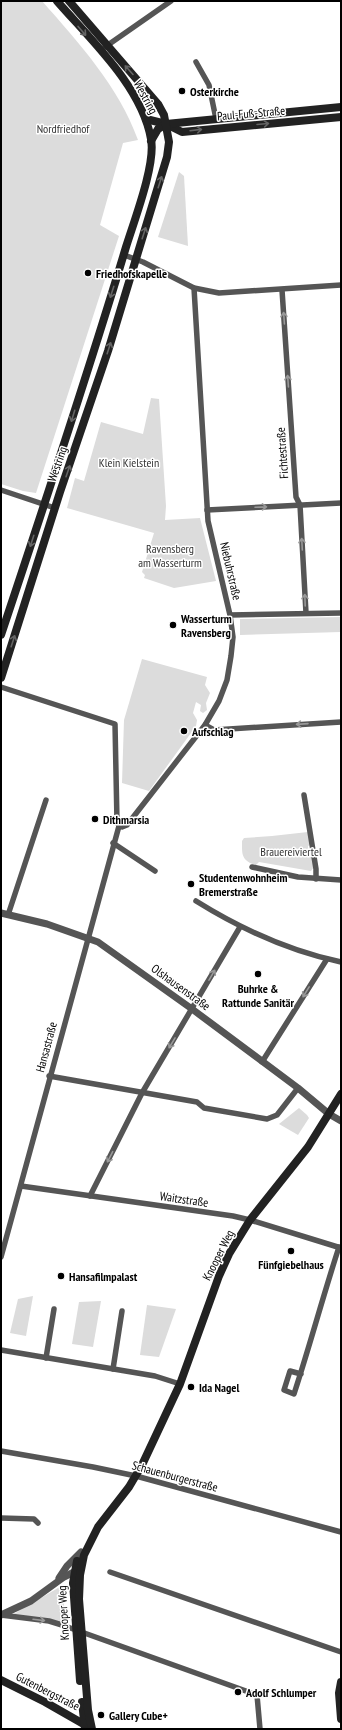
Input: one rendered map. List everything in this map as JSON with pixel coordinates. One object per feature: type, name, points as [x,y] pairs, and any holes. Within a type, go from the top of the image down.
[{"type":"main road","name":"Westring","points":[[1,635],[4,619],[44,504],[124,255],[151,159],[151,141],[146,119],[124,81],[57,1]]},
{"type":"main road","name":"Westring","points":[[1,678],[55,508],[108,351],[162,175],[169,142],[164,115],[155,100],[69,1]]},
{"type":"main road","name":"Paul-Fuß-Straße","points":[[166,124],[341,108]]},
{"type":"main road","name":"Paul-Fuß-Straße","points":[[146,119],[166,124],[182,132],[341,117]]},
{"type":"main road","points":[[151,141],[158,129],[166,124]]},
{"type":"main road","points":[[169,142],[177,134],[182,132]]},
{"type":"main road","name":"Knooper Weg","points":[[77,1570],[92,1538],[133,1476],[144,1452],[150,1446],[180,1384],[219,1276],[229,1254],[250,1220],[308,1147],[341,1094]]},
{"type":"main road","name":"Knooper Weg","points":[[92,1729],[88,1710],[73,1588],[81,1552],[91,1531],[133,1476]]},
{"type":"main road","name":"Knooper Weg","points":[[79,1631],[85,1726]]},
{"type":"main road","name":"Gutenbergstraße","points":[[1,1680],[45,1702],[92,1729]]},
{"type":"main road","points":[[341,1682],[339,1694],[341,1720]]},
{"type":"street","points":[[100,51],[171,1]]},
{"type":"street","name":"Paul-Fuß-Straße","points":[[196,62],[210,85],[216,119]]},
{"type":"street","points":[[124,255],[194,288],[219,293],[341,285]]},
{"type":"street","name":"Niebuhrstraße","points":[[119,826],[122,827],[126,824],[205,725],[219,701],[226,680],[233,638],[230,615],[208,521],[194,288]]},
{"type":"street","name":"Fichtestraße","points":[[282,290],[296,496],[300,505],[306,613]]},
{"type":"street","points":[[1,490],[55,508]]},
{"type":"street","points":[[207,510],[341,503]]},
{"type":"street","points":[[230,615],[341,613]]},
{"type":"street","points":[[1,687],[116,724],[117,822],[119,826],[113,844],[155,870]]},
{"type":"street","points":[[205,725],[214,730],[341,722]]},
{"type":"street","points":[[304,795],[316,869],[316,879]]},
{"type":"street","points":[[5,914],[46,800]]},
{"type":"street","name":"Hansastraße","points":[[1,1257],[113,844]]},
{"type":"street","points":[[252,867],[316,879],[341,880]]},
{"type":"street","points":[[196,901],[240,927],[296,950],[341,962]]},
{"type":"street","name":"Olshausenstraße","points":[[5,914],[47,924],[88,938],[112,950],[298,1088],[329,1114],[341,1121]]},
{"type":"street","points":[[90,1196],[142,1093],[240,927]]},
{"type":"street","points":[[262,1062],[327,959]]},
{"type":"street","points":[[50,1076],[197,1102],[204,1108],[266,1119],[277,1115],[298,1088]]},
{"type":"street","name":"Waitzstraße","points":[[21,1186],[250,1220],[340,1247]]},
{"type":"street","points":[[301,1374],[340,1247]]},
{"type":"street","points":[[46,1358],[54,1309]]},
{"type":"street","points":[[113,1369],[122,1312]]},
{"type":"street","points":[[1,1350],[155,1376],[180,1384]]},
{"type":"street","name":"Schauenburgerstraße","points":[[1,1452],[93,1467],[133,1476],[341,1532]]},
{"type":"street","points":[[1,1518],[34,1519],[38,1523]]},
{"type":"street","points":[[55,1583],[67,1566],[81,1552]]},
{"type":"street","points":[[1,1615],[31,1601],[55,1583],[77,1570]]},
{"type":"street","points":[[110,1572],[341,1652]]},
{"type":"street","points":[[1,1615],[49,1621],[257,1695],[260,1729]]},
{"type":"green space","name":"Nordfriedhof","points":[[1,1],[42,1],[97,66],[120,102],[138,140],[123,143],[100,225],[119,236],[36,493],[23,491],[1,484]]},
{"type":"green space","points":[[179,172],[184,176],[188,246],[158,237]]},
{"type":"green space","points":[[151,398],[159,399],[166,506],[165,520],[200,518],[216,581],[174,588],[144,578],[145,575],[142,572],[154,533],[67,508],[75,478],[84,481],[101,422],[143,434]]},
{"type":"green space","points":[[341,617],[341,632],[240,635],[240,619]]},
{"type":"green space","points":[[142,659],[207,677],[205,685],[210,693],[206,703],[207,710],[203,713],[200,711],[201,705],[196,702],[193,713],[197,720],[196,726],[149,791],[122,783],[124,720]]},
{"type":"green space","name":"Brauereiviertel","points":[[308,832],[310,845],[308,846],[309,857],[312,857],[314,867],[311,871],[259,862],[256,865],[247,861],[243,856],[242,841],[244,838]]},
{"type":"green space","points":[[299,1108],[309,1118],[298,1135],[279,1124]]},
{"type":"green space","points":[[33,1296],[26,1336],[10,1333],[18,1299]]},
{"type":"green space","points":[[101,1301],[93,1347],[72,1344],[79,1302]]},
{"type":"green space","points":[[147,1305],[176,1309],[159,1357],[140,1355]]},
{"type":"green space","points":[[63,1585],[65,1623],[41,1618],[12,1615]]},
{"type":"place","name":"Osterkirche","points":[[182,91]]},
{"type":"place","name":"Friedhofskapelle","points":[[88,273]]},
{"type":"place","name":"Wasserturm Ravensberg","points":[[173,625]]},
{"type":"place","name":"Aufschlag","points":[[184,731]]},
{"type":"place","name":"Dithmarsia","points":[[95,819]]},
{"type":"place","name":"Studentenwohnheim Bremerstraße","points":[[191,884]]},
{"type":"place","name":"Buhrke & Rattunde Sanitär","points":[[258,974]]},
{"type":"place","name":"Fünfgiebelhaus","points":[[291,1251]]},
{"type":"place","name":"Hansafilmpalast","points":[[61,1276]]},
{"type":"place","name":"Ida Nagel","points":[[191,1387]]},
{"type":"place","name":"Adolf Schlumper","points":[[238,1692]]},
{"type":"place","name":"Gallery Cube+","points":[[101,1715]]},
{"type":"park label","name":"Klein Kielstein","points":[[129,462]]},
{"type":"park label","name":"Ravensberg am Wasserturm","points":[[170,555]]}]
